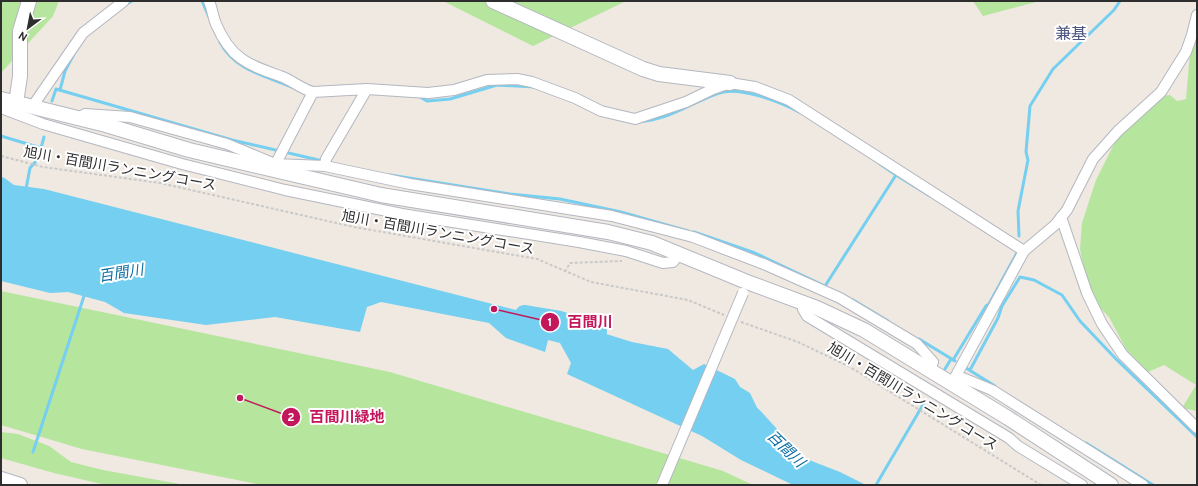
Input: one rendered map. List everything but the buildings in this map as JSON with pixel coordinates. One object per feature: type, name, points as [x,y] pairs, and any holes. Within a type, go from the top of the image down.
[{"type":"street","points":[[16,103],[20,76],[20,31],[29,1]]},
{"type":"street","points":[[32,108],[38,97],[83,33],[124,1]]},
{"type":"street","points":[[209,1],[222,38],[241,61],[313,92],[367,89],[428,93],[454,90],[487,80],[517,79],[532,82],[601,111],[635,119],[686,102],[712,89],[730,83]]},
{"type":"street","points":[[493,1],[642,69],[659,74],[755,87],[789,100],[1024,251]]},
{"type":"street","points":[[953,381],[1024,251],[1032,246],[1061,217],[1093,159],[1118,131],[1161,92],[1186,52],[1197,15]]},
{"type":"street","points":[[325,162],[367,89]]},
{"type":"street","points":[[274,167],[313,92]]},
{"type":"street","points":[[1,99],[32,108],[78,118],[189,150],[274,167],[381,195],[608,232],[652,243],[678,254],[745,288],[803,303],[864,330],[930,370],[953,381],[1111,485]]},
{"type":"street","points":[[1,108],[43,124],[182,164],[285,190],[402,214],[579,242],[626,251],[664,263],[673,262],[678,254]]},
{"type":"street","points":[[274,167],[325,162],[410,184],[612,216],[650,224],[700,239],[760,262],[840,298],[917,344],[931,358],[933,362],[930,370]]},
{"type":"street","points":[[1061,217],[1087,293],[1102,324],[1123,354],[1197,428]]},
{"type":"street","points":[[662,485],[745,288]]},
{"type":"street","points":[[803,303],[803,309],[807,316],[1009,438],[1018,446],[1082,485]]},
{"type":"street","points":[[953,381],[963,378],[992,390],[1143,485]]},
{"type":"path","name":"旭川・百間川ランニングコース","points":[[1,156],[38,166],[160,183],[354,227],[537,260],[591,282],[688,300],[725,316]]},
{"type":"path","points":[[565,272],[570,262],[626,261]]},
{"type":"path","name":"旭川・百間川ランニングコース","points":[[740,321],[798,342],[831,357],[924,412],[1041,485]]},
{"type":"green space","points":[[1,1],[59,1],[53,16],[1,73]]},
{"type":"green space","points":[[443,1],[626,1],[533,46]]},
{"type":"green space","points":[[973,1],[1040,1],[983,16]]},
{"type":"green space","points":[[1197,33],[1197,411],[1182,408],[1196,385],[1164,365],[1148,372],[1126,349],[1109,317],[1097,305],[1086,280],[1080,249],[1082,223],[1096,180],[1115,142],[1162,96],[1170,95],[1177,101],[1186,99],[1190,52]]},
{"type":"green space","points":[[1,291],[390,372],[723,471],[753,485],[262,485],[82,449],[1,425]]},
{"type":"green space","points":[[1,432],[18,434],[49,446],[71,462],[103,470],[185,485],[106,485],[54,473],[1,458]]},
{"type":"water","points":[[3,177],[14,185],[44,189],[590,329],[632,342],[668,349],[693,370],[704,364],[735,379],[740,387],[750,393],[772,439],[809,460],[840,472],[866,485],[793,485],[741,460],[702,436],[567,374],[571,363],[560,343],[548,340],[545,352],[506,338],[489,323],[381,302],[367,307],[360,332],[275,317],[206,325],[124,313],[105,302],[68,292],[50,293],[1,281],[1,179]]},
{"type":"waterway","points":[[125,5],[132,1]]},
{"type":"waterway","points":[[202,1],[209,17]]},
{"type":"waterway","points":[[1019,236],[1018,211],[1028,160],[1026,152],[1030,106],[1053,69],[1114,10],[1120,1]]},
{"type":"waterway","points":[[220,42],[226,52],[243,66],[263,76],[294,88]]},
{"type":"waterway","points":[[60,90],[65,71],[75,52]]},
{"type":"waterway","points":[[420,97],[427,101],[450,99],[497,85],[535,87]]},
{"type":"waterway","points":[[52,101],[56,89],[232,140],[323,161]]},
{"type":"waterway","points":[[638,122],[661,118],[709,97],[728,91],[749,93],[760,96],[799,112]]},
{"type":"waterway","points":[[1,136],[41,148],[44,137]]},
{"type":"waterway","points":[[26,189],[30,168],[37,160],[41,148]]},
{"type":"waterway","points":[[880,164],[896,175]]},
{"type":"waterway","points":[[390,175],[510,194],[560,199],[621,212],[688,231]]},
{"type":"waterway","points":[[825,286],[896,175],[930,196]]},
{"type":"waterway","points":[[694,232],[755,253],[827,287]]},
{"type":"waterway","points":[[953,360],[986,306],[989,304],[1018,251]]},
{"type":"waterway","points":[[970,370],[998,318],[1002,306],[1020,277],[1034,280],[1062,295],[1080,321],[1116,359],[1197,437]]},
{"type":"waterway","points":[[33,452],[85,293]]},
{"type":"waterway","points":[[853,300],[888,321]]},
{"type":"waterway","name":"百間川","points":[[524,314],[560,320],[598,332]]},
{"type":"waterway","points":[[919,339],[955,361]]},
{"type":"waterway","points":[[945,369],[951,359]]},
{"type":"waterway","points":[[966,368],[995,386]]},
{"type":"waterway","points":[[876,485],[924,403]]},
{"type":"waterway","name":"百間川","points":[[753,416],[793,460],[831,485]]},
{"type":"waterway","points":[[1086,443],[1153,485]]},
{"type":"place","name":"百間川","points":[[494,309]]},
{"type":"place","name":"百間川緑地","points":[[240,398]]},
{"type":"district","name":"兼基","points":[[1071,33]]}]
